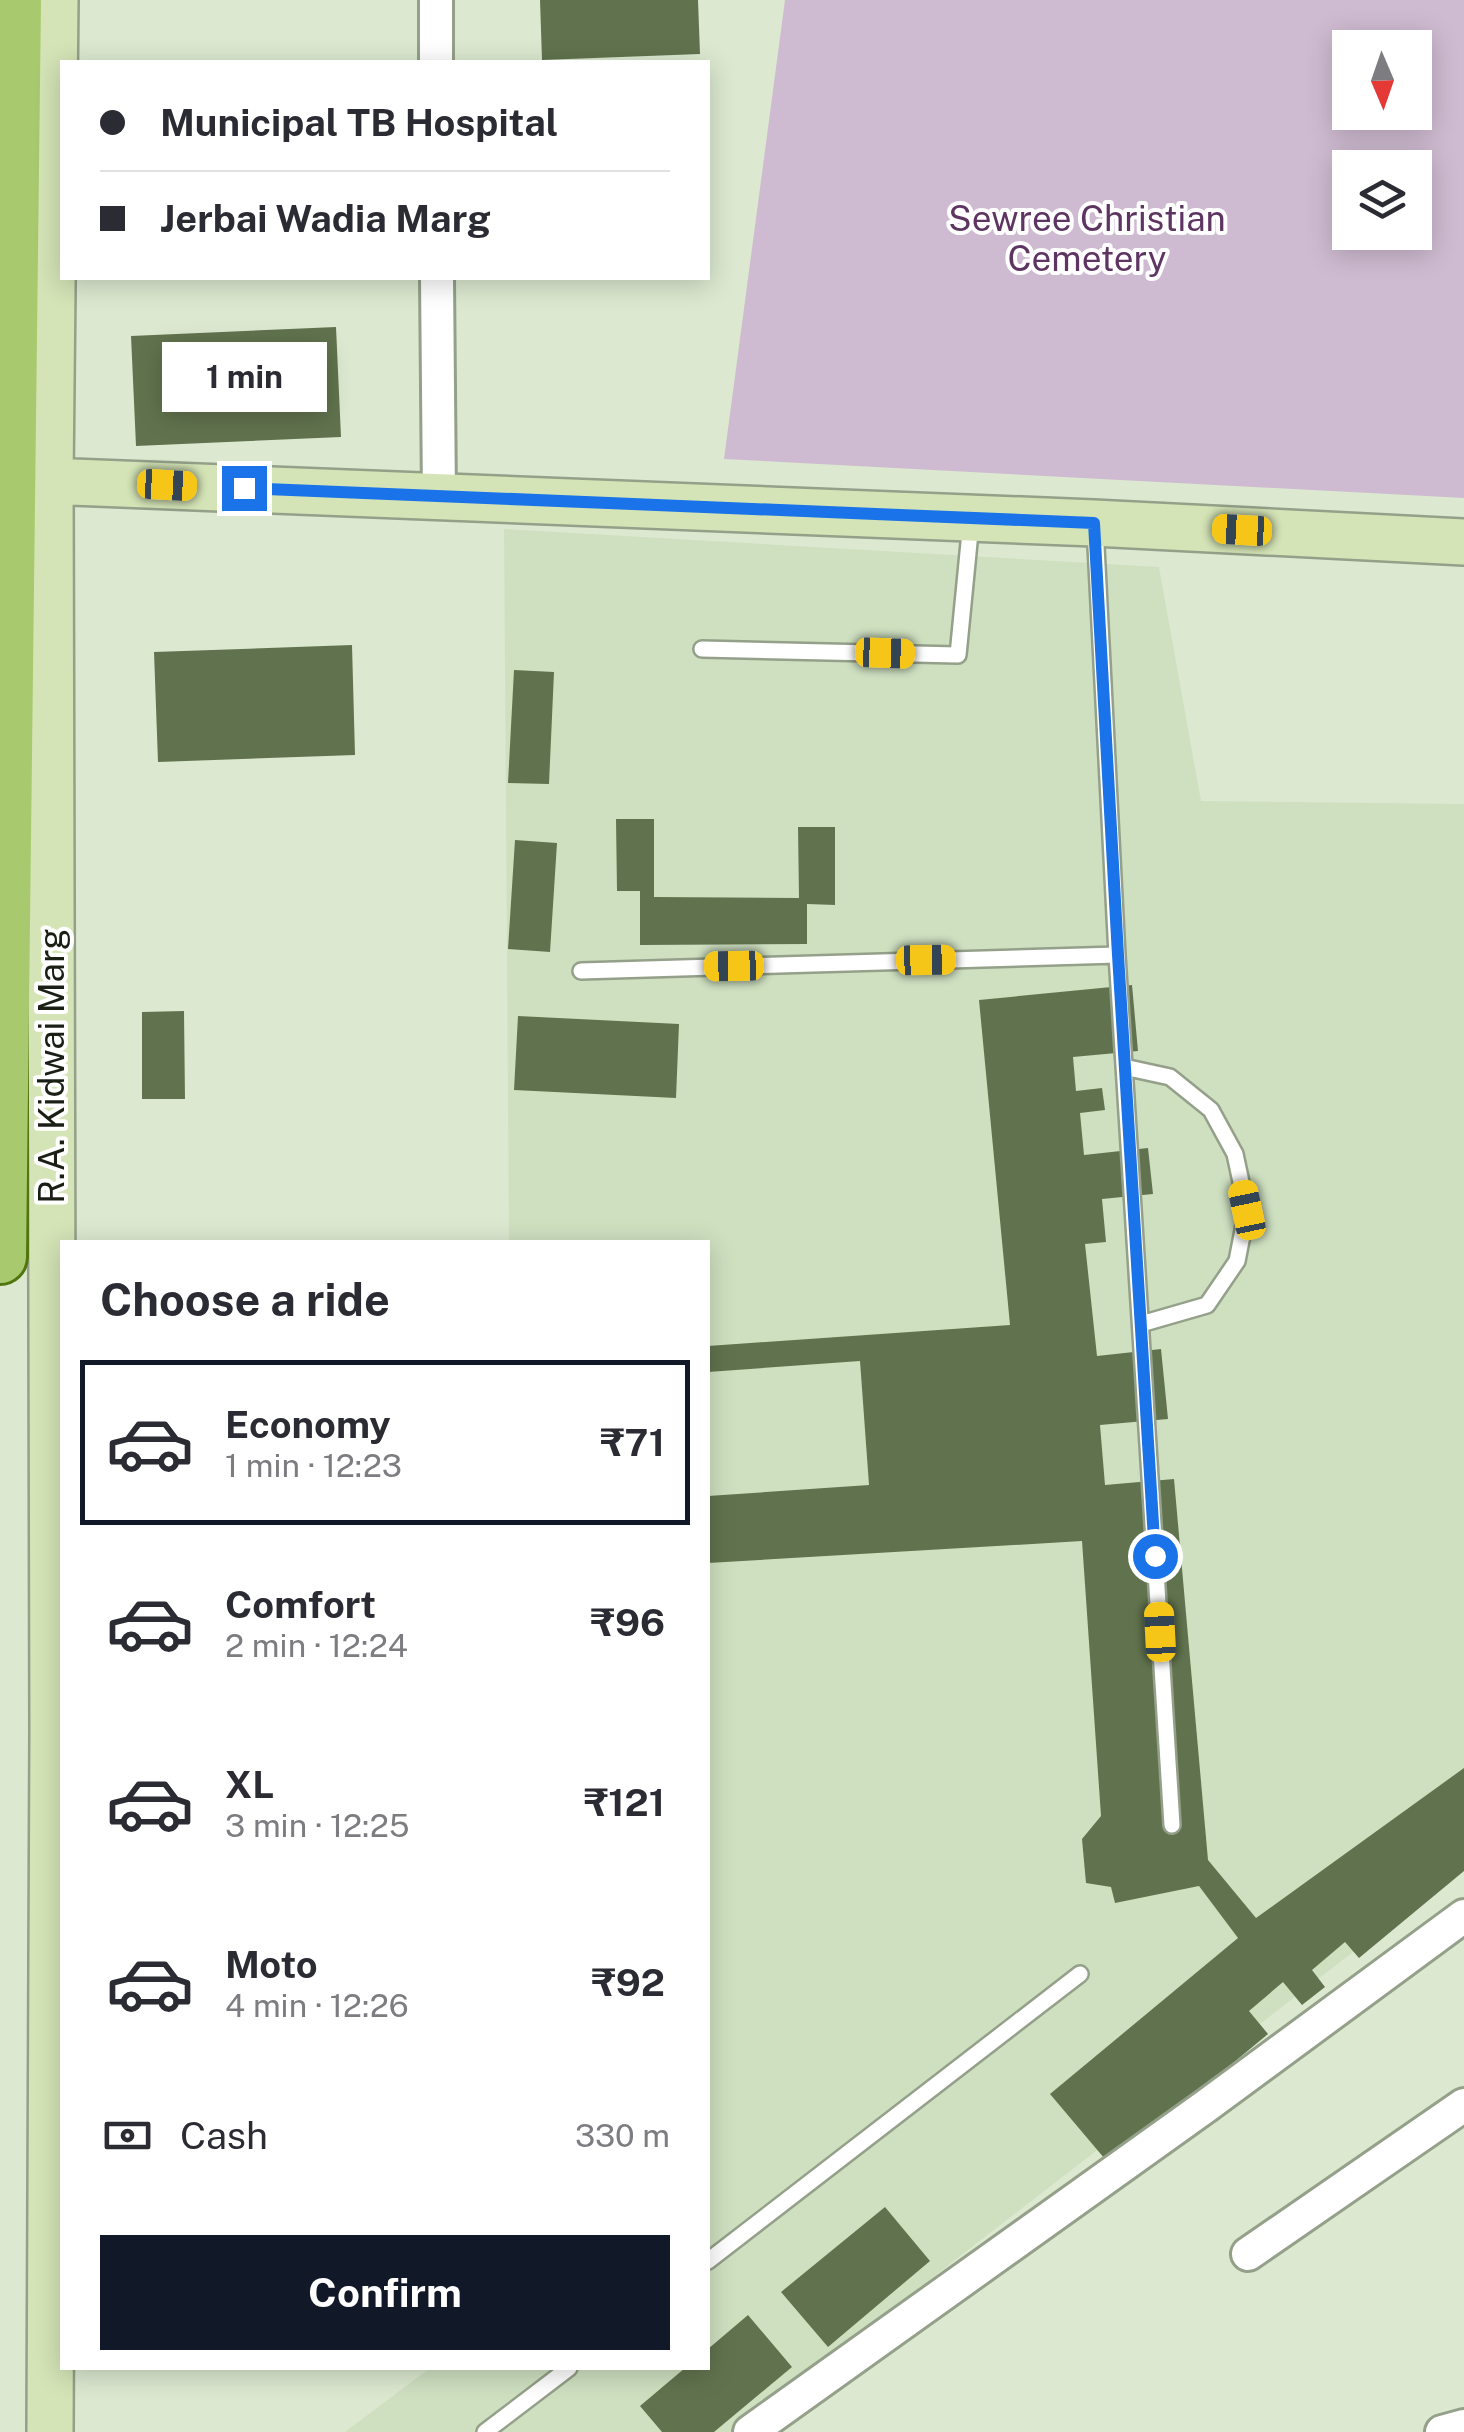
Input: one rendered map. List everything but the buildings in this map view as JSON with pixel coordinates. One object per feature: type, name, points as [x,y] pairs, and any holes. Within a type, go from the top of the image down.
[{"type":"main road","points":[[0,1257],[19,480],[15,0]]},
{"type":"street","name":"R.A. Kidwai Marg","points":[[50,2432],[53,1731],[19,480],[55,0]]},
{"type":"street","points":[[436,0],[436,60]]},
{"type":"street","points":[[438,280],[439,498]]},
{"type":"street","points":[[19,480],[1094,523],[1464,542]]},
{"type":"street","points":[[750,2432],[1464,1916]]},
{"type":"street","points":[[1248,2254],[1464,2104]]},
{"type":"street","points":[[1442,2432],[1464,2426]]},
{"type":"lane","points":[[702,649],[958,655],[971,518]]},
{"type":"lane","points":[[1094,523],[1172,1825]]},
{"type":"lane","points":[[581,970],[1118,955]]},
{"type":"lane","points":[[1124,1067],[1170,1077],[1211,1110],[1235,1154],[1247,1210],[1237,1261],[1207,1305],[1141,1324]]},
{"type":"lane","points":[[710,2259],[1080,1974]]},
{"type":"lane","points":[[485,2432],[566,2370]]},
{"type":"shaded area","points":[[504,529],[1159,567],[1201,801],[1464,804],[1464,1866],[733,2432],[345,2432],[427,2370],[710,2370],[710,1240],[509,1240]]},
{"type":"green space","name":"Sewree Christian Cemetery","points":[[785,0],[1464,0],[1464,498],[724,459]]},
{"type":"route","points":[[244,488],[1094,523],[1155,1556]]}]
